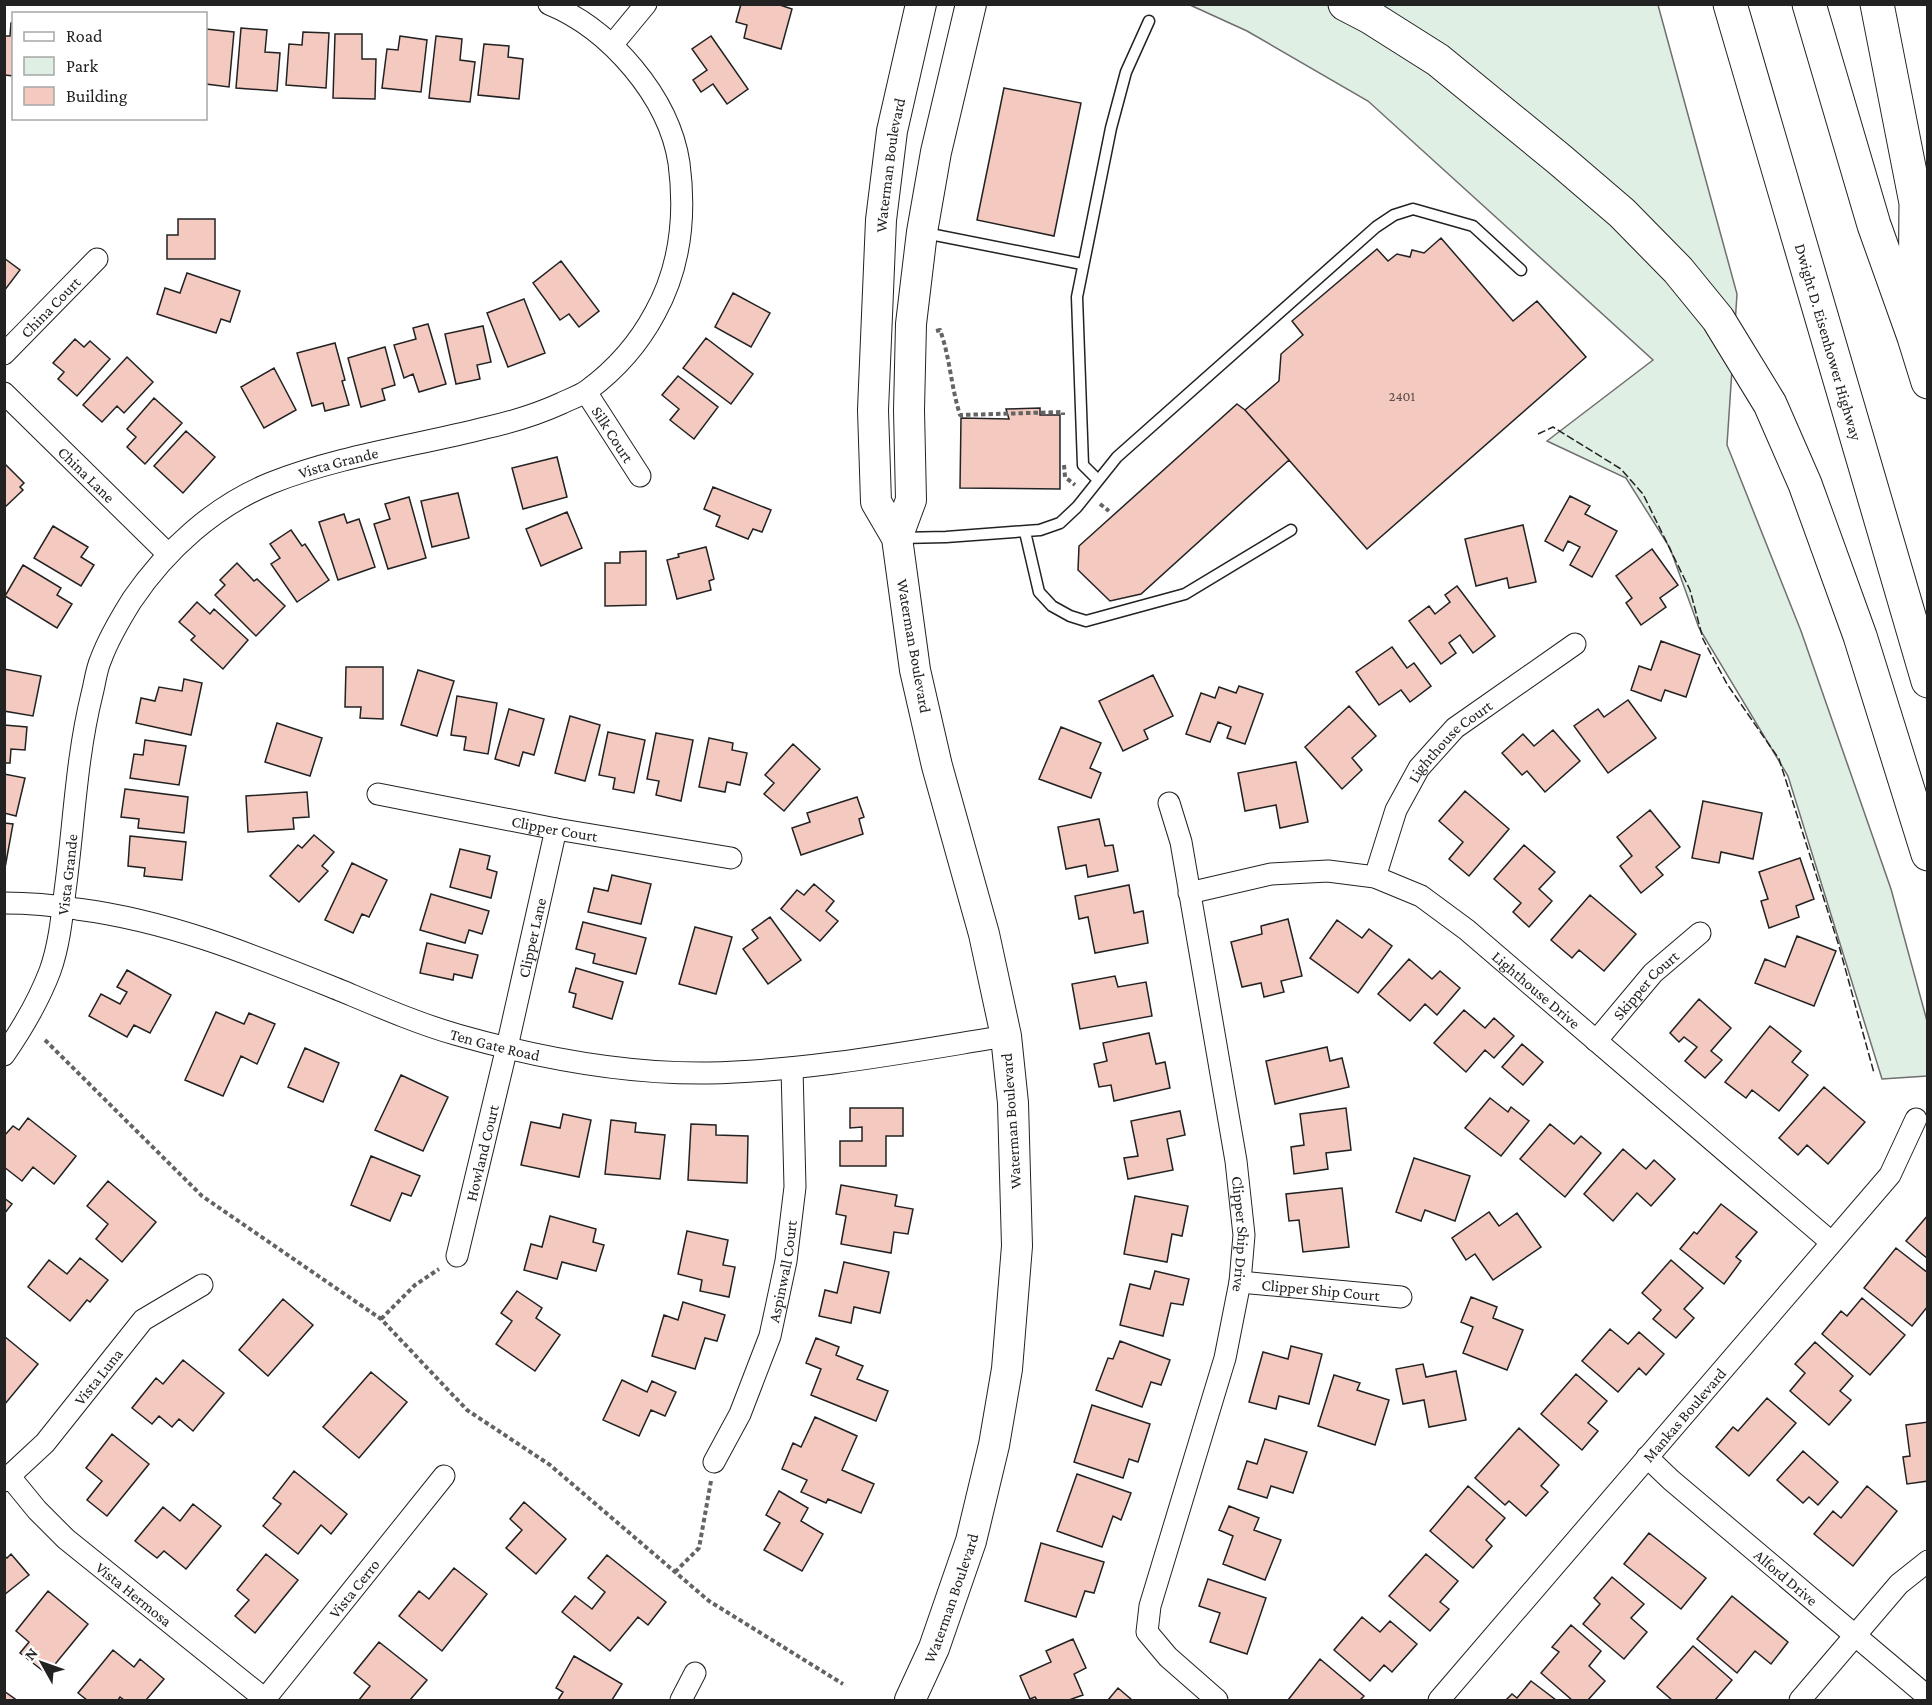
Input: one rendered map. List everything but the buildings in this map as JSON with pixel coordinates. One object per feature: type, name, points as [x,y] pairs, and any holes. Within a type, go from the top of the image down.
[{"type":"highway","points":[[1345,4],[1438,60],[1559,159],[1622,213],[1678,270],[1718,319],[1770,404],[1805,484],[1860,636],[1928,854]]},
{"type":"highway","name":"Dwight D. Eisenhower Highway","points":[[1730,4],[1928,681]]},
{"type":"highway","points":[[1809,4],[1874,225],[1928,382]]},
{"type":"highway","points":[[1877,4],[1916,203],[1914,337]]},
{"type":"main road","name":"Waterman Boulevard","points":[[910,1701],[934,1648],[971,1541],[994,1445],[1007,1369],[1017,1246],[1013,1103],[1006,1036],[984,934],[937,766],[915,669],[897,538],[876,502],[873,410],[881,220],[892,131],[921,4]]},
{"type":"main road","name":"Waterman Boulevard","points":[[897,538],[911,500],[909,410],[911,324],[922,232],[936,152],[971,4]]},
{"type":"street","name":"Vista Grande","points":[[4,1055],[23,1027],[50,970],[63,907],[83,730],[100,659],[131,602],[168,554],[219,511],[268,484],[319,466],[532,417],[586,392],[630,350],[649,324],[665,296],[680,241],[682,188],[678,156],[669,128],[643,80],[612,45],[564,11],[549,4]]},
{"type":"street","points":[[612,45],[646,4]]},
{"type":"street","name":"China Court","points":[[4,354],[97,259]]},
{"type":"street","name":"Silk Court","points":[[586,392],[640,476]]},
{"type":"street","name":"China Lane","points":[[4,393],[168,554]]},
{"type":"street","name":"Lighthouse Court","points":[[1375,877],[1396,810],[1419,768],[1455,728],[1575,644]]},
{"type":"street","name":"Clipper Court","points":[[378,794],[556,829],[731,858]]},
{"type":"street","name":"Clipper Ship Drive","points":[[1169,803],[1181,842],[1236,1161],[1244,1235],[1240,1282],[1225,1358],[1150,1606],[1147,1632],[1168,1657],[1217,1701]]},
{"type":"street","name":"Clipper Lane","points":[[507,1047],[556,829]]},
{"type":"street","name":"Lighthouse Drive","points":[[1189,893],[1271,874],[1328,871],[1375,877],[1421,896],[1467,930],[1831,1242]]},
{"type":"street","name":"Ten Gate Road","points":[[4,903],[63,907],[114,914],[178,929],[229,946],[392,1012],[457,1035],[563,1060],[638,1069],[707,1073],[792,1068],[1006,1036]]},
{"type":"street","name":"Skipper Court","points":[[1596,1041],[1653,973],[1700,933]]},
{"type":"street","name":"Howland Court","points":[[458,1256],[507,1047]]},
{"type":"street","name":"Aspinwall Court","points":[[714,1462],[740,1414],[770,1336],[786,1261],[795,1187],[792,1068]]},
{"type":"street","name":"Mankas Boulevard","points":[[1438,1701],[1890,1175],[1916,1119]]},
{"type":"street","name":"Clipper Ship Court","points":[[1240,1282],[1401,1297]]},
{"type":"street","name":"Vista Luna","points":[[7,1479],[45,1443],[143,1320],[202,1285]]},
{"type":"street","name":"Alford Drive","points":[[1647,1457],[1671,1480],[1928,1697]]},
{"type":"street","name":"Vista Cerro","points":[[266,1700],[444,1476]]},
{"type":"street","name":"Vista Hermosa","points":[[7,1479],[66,1539],[266,1700]]},
{"type":"street","points":[[1800,1701],[1899,1584],[1928,1561]]},
{"type":"street","points":[[681,1701],[695,1673]]},
{"type":"lane","points":[[1098,480],[1083,465],[1077,297],[1111,128],[1126,72],[1149,21]]},
{"type":"lane","points":[[897,538],[1025,532],[1041,530],[1060,523],[1077,507],[1117,457],[1376,227],[1394,215],[1413,209],[1473,226],[1521,270]]},
{"type":"lane","points":[[922,232],[1082,264]]},
{"type":"lane","points":[[1025,532],[1039,592],[1052,606],[1070,616],[1086,621],[1185,594],[1291,530]]},
{"type":"path","points":[[933,331],[940,330],[945,344],[953,393],[960,415],[1063,412],[1063,423]]},
{"type":"path","points":[[1064,456],[1065,477],[1109,511]]},
{"type":"path","points":[[45,1040],[202,1196],[381,1319],[467,1410],[550,1465],[709,1601],[843,1684]]},
{"type":"path","points":[[381,1319],[415,1285],[458,1256]]},
{"type":"path","points":[[675,1572],[699,1548],[714,1462]]},
{"type":"green space","points":[[1190,5],[1658,5],[1737,294],[1727,445],[1801,631],[1891,889],[1927,1021],[1927,1076],[1882,1079],[1788,776],[1699,628],[1670,548],[1626,478],[1547,441],[1653,360],[1368,101],[1247,31]]},
{"type":"fence","points":[[1538,434],[1553,427],[1621,469],[1643,494],[1690,590],[1703,639],[1727,684],[1779,759],[1839,946],[1874,1073]]}]
